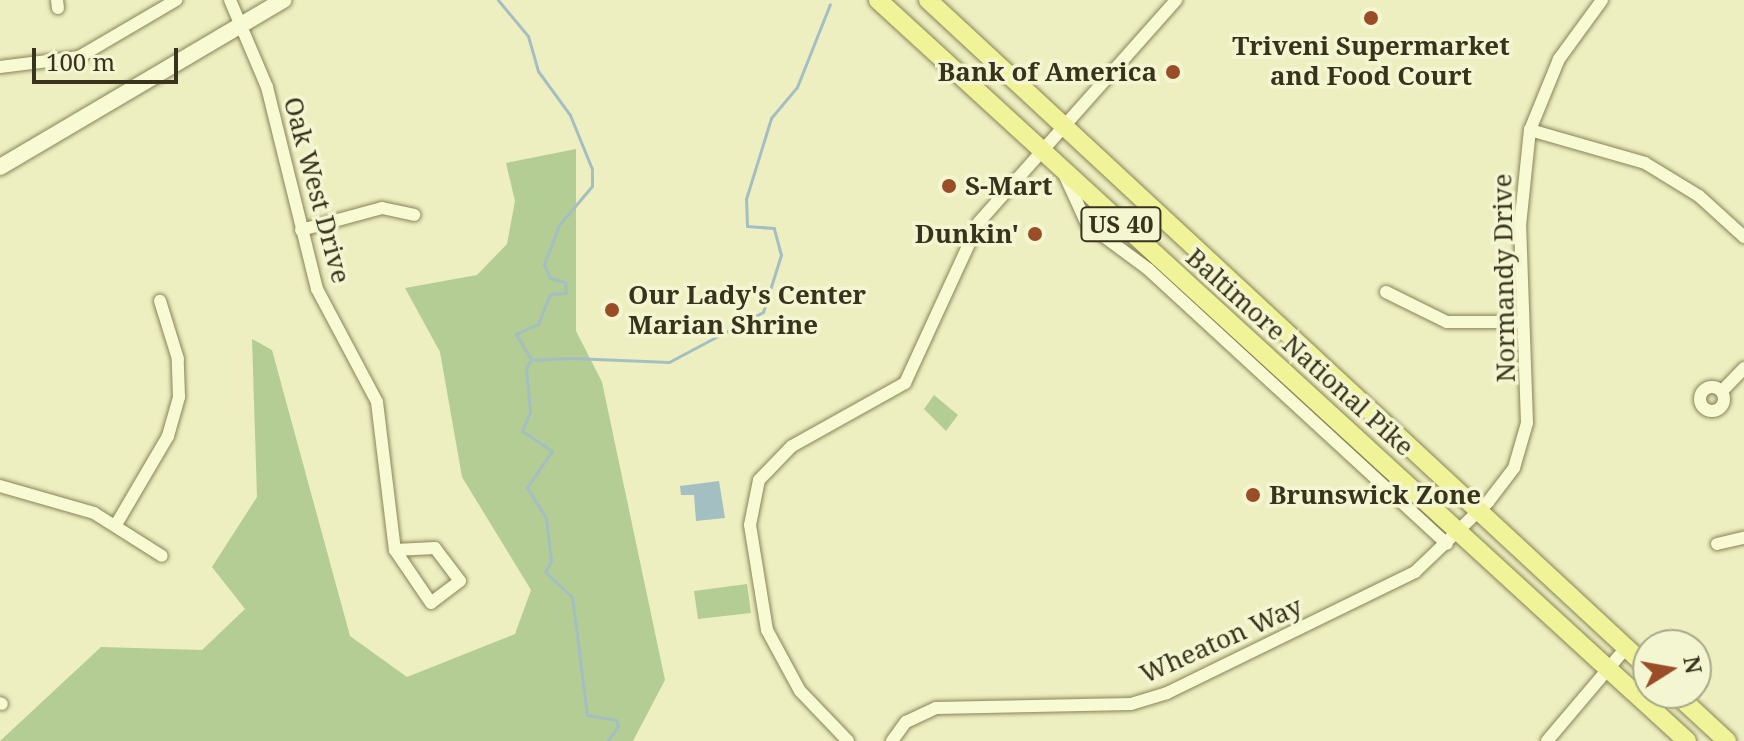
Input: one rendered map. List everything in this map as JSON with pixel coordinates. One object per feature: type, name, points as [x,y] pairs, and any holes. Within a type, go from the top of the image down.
[{"type":"main road","points":[[0,167],[283,0]]},
{"type":"main road","name":"Baltimore National Pike","points":[[878,0],[1453,538],[1607,667],[1687,741]]},
{"type":"main road","name":"Baltimore National Pike","points":[[928,0],[1632,653]]},
{"type":"main road","points":[[1692,709],[1727,741]]},
{"type":"street","points":[[0,67],[79,57],[154,6],[176,0]]},
{"type":"street","name":"Oak West Drive","points":[[230,0],[238,25],[267,87],[317,289],[377,402],[395,550],[431,603],[460,581],[435,548],[395,550]]},
{"type":"street","points":[[848,741],[800,691],[767,630],[751,540],[753,494],[792,446],[905,383],[979,222],[1176,0]]},
{"type":"street","name":"Normandy Drive","points":[[1453,538],[1514,468],[1524,439],[1521,199],[1530,130],[1559,59],[1602,0]]},
{"type":"street","points":[[1530,130],[1645,163],[1699,196],[1744,237]]},
{"type":"street","points":[[1064,173],[1087,224],[1148,269],[1453,538]]},
{"type":"street","points":[[301,230],[382,208],[414,215]]},
{"type":"street","points":[[1386,292],[1447,322],[1523,322]]},
{"type":"street","points":[[117,523],[168,436],[179,397],[178,359],[160,301]]},
{"type":"street","points":[[1722,391],[1744,368]]},
{"type":"street","points":[[0,486],[117,523],[162,556]]},
{"type":"street","name":"Wheaton Way","points":[[892,741],[914,715],[936,708],[1156,697],[1398,582],[1453,538]]},
{"type":"street","points":[[1717,544],[1744,538]]},
{"type":"street","points":[[1547,741],[1626,648]]},
{"type":"green space","points":[[576,149],[576,331],[602,382],[665,680],[633,741],[0,741],[101,647],[202,650],[245,609],[212,567],[257,497],[252,339],[272,350],[350,636],[407,677],[515,634],[531,590],[462,477],[440,352],[405,288],[477,275],[507,244],[515,201],[506,163]]},
{"type":"green space","points":[[934,395],[958,415],[946,431],[924,409]]},
{"type":"green space","points":[[747,584],[751,613],[698,619],[694,591]]},
{"type":"water","points":[[719,481],[725,518],[696,521],[694,495],[681,495],[680,486]]},
{"type":"waterway","points":[[498,0],[528,36],[538,71],[570,115],[592,169],[592,186],[559,225],[544,264],[550,278],[565,282],[566,293],[550,294],[538,324],[516,334],[531,359]]},
{"type":"waterway","points":[[607,741],[618,727],[616,720],[587,715],[572,597],[545,572],[551,561],[546,518],[527,487],[552,451],[522,431],[530,412],[526,368],[531,360],[572,358],[669,362],[763,312],[781,255],[774,228],[747,226],[746,199],[771,118],[797,87],[830,4]]},
{"type":"place","name":"Triveni Supermarket and Food Court","points":[[1371,18]]},
{"type":"place","name":"Bank of America","points":[[1173,72]]},
{"type":"place","name":"S-Mart","points":[[949,186]]},
{"type":"place","name":"Dunkin'","points":[[1035,234]]},
{"type":"place","name":"Our Lady's Center Marian Shrine","points":[[612,310]]},
{"type":"place","name":"Brunswick Zone","points":[[1253,495]]}]
